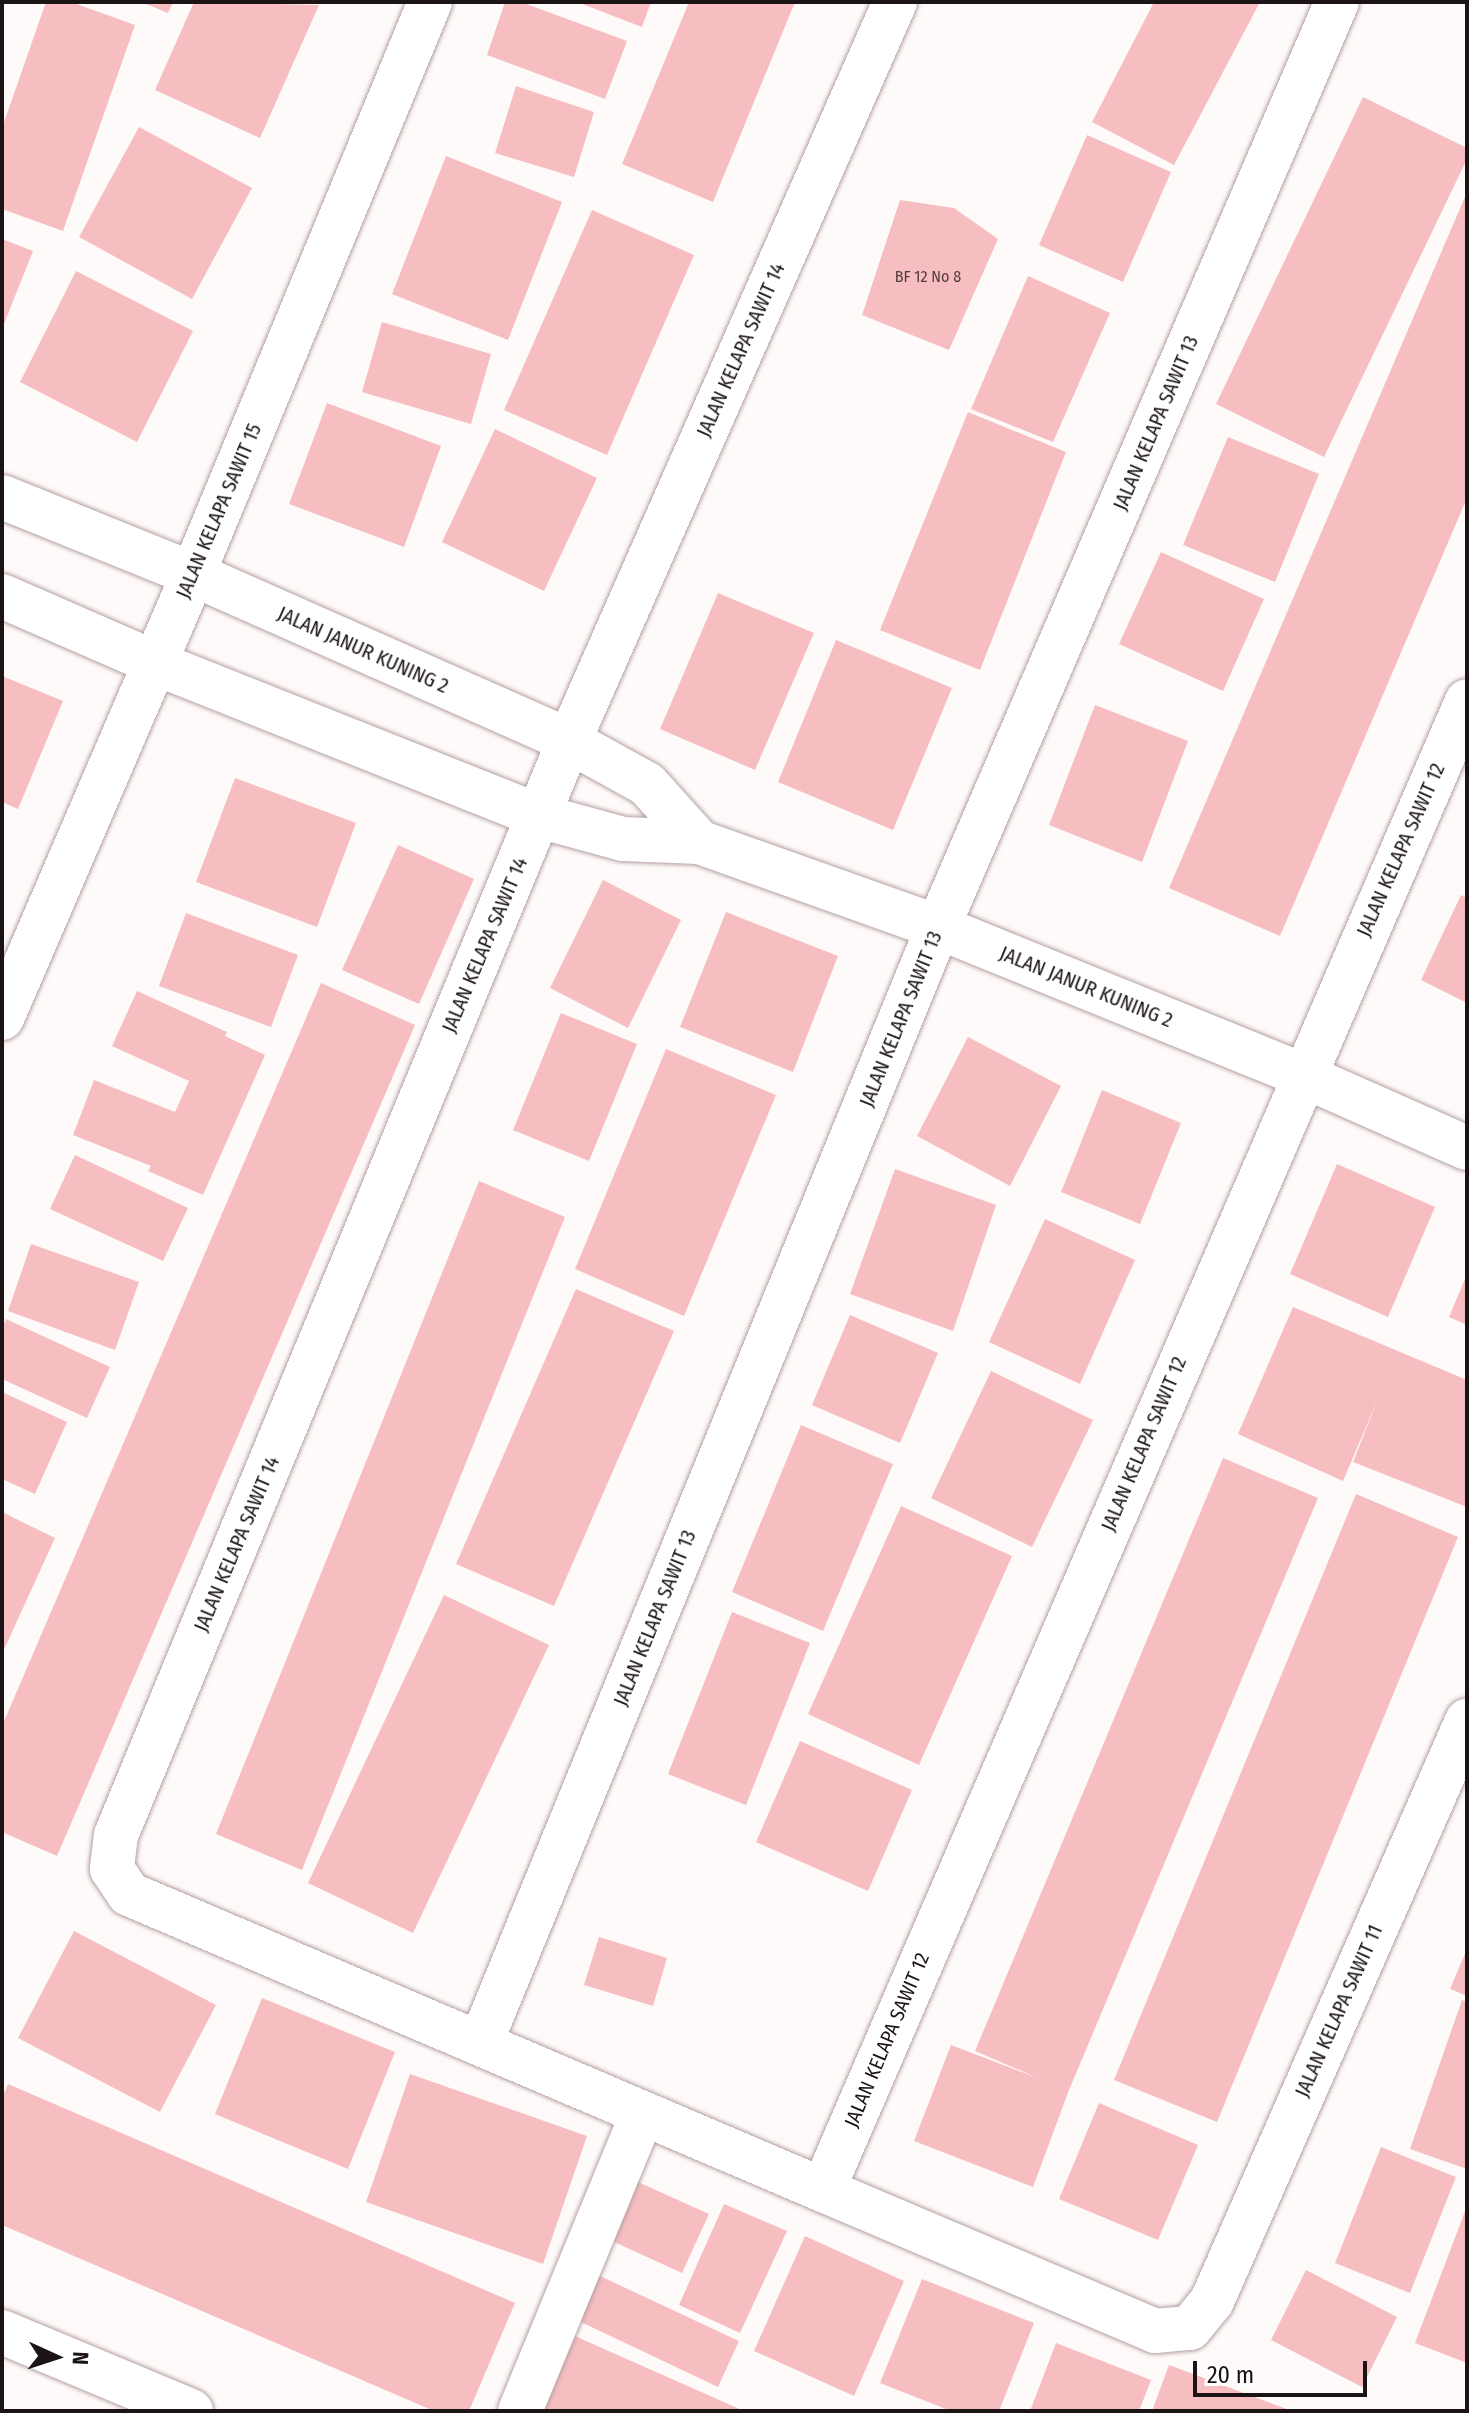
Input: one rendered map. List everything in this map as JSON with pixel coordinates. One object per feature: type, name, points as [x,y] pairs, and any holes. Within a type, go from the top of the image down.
[{"type":"street","name":"JALAN KELAPA SAWIT 15","points":[[2,1018],[193,574],[430,2]]},
{"type":"street","name":"JALAN KELAPA SAWIT 14","points":[[481,2042],[129,1894],[112,1869],[116,1835],[569,741],[895,2]]},
{"type":"street","name":"JALAN KELAPA SAWIT 13","points":[[481,2042],[938,927],[1337,2]]},
{"type":"street","name":"JALAN JANUR KUNING 2","points":[[2,497],[193,574],[569,741],[647,784],[699,842]]},
{"type":"street","name":"JALAN JANUR KUNING 2","points":[[2,596],[155,663],[539,816],[623,839],[699,842],[938,927],[1302,1075],[1467,1148]]},
{"type":"street","name":"JALAN KELAPA SAWIT 12","points":[[823,2190],[1302,1075],[1467,701]]},
{"type":"street","name":"JALAN KELAPA SAWIT 11","points":[[823,2190],[1155,2331],[1190,2328],[1212,2301],[1467,1721]]},
{"type":"street","points":[[481,2042],[823,2190]]},
{"type":"street","points":[[520,2411],[643,2113]]},
{"type":"street","points":[[2,2332],[191,2411]]},
{"type":"building","points":[[46,2],[71,2],[135,25],[63,231],[2,209],[2,128]]},
{"type":"building","points":[[141,2],[173,2],[168,13]]},
{"type":"building","points":[[194,2],[319,5],[260,138],[155,90]]},
{"type":"building","points":[[505,2],[521,2],[627,41],[605,99],[487,55]]},
{"type":"building","points":[[577,2],[651,2],[642,27]]},
{"type":"building","points":[[689,2],[795,2],[713,202],[622,164]]},
{"type":"building","points":[[1154,2],[1260,2],[1174,165],[1092,122]]},
{"type":"building","points":[[516,86],[594,112],[574,177],[495,153]]},
{"type":"building","points":[[1363,97],[1467,148],[1467,159],[1324,457],[1216,404]]},
{"type":"building","points":[[139,127],[252,188],[192,299],[79,237]]},
{"type":"building","points":[[1087,135],[1171,172],[1123,282],[1039,245]]},
{"type":"building","points":[[446,156],[562,202],[508,340],[392,294]]},
{"type":"building","points":[[1467,192],[1467,498],[1280,936],[1169,888]]},
{"type":"building","points":[[900,200],[954,208],[998,239],[949,350],[862,315]]},
{"type":"building","points":[[592,210],[694,255],[607,455],[504,410]]},
{"type":"building","points":[[2,239],[33,251],[2,329]]},
{"type":"building","points":[[76,271],[193,331],[137,442],[20,382]]},
{"type":"building","points":[[1028,276],[1110,313],[1053,442],[971,409]]},
{"type":"building","points":[[382,322],[491,354],[471,424],[362,392]]},
{"type":"building","points":[[327,403],[441,446],[404,547],[289,504]]},
{"type":"building","points":[[968,412],[1066,452],[980,670],[880,630]]},
{"type":"building","points":[[495,429],[597,478],[544,591],[442,542]]},
{"type":"building","points":[[1228,437],[1319,474],[1275,582],[1183,545]]},
{"type":"building","points":[[1161,552],[1264,599],[1223,691],[1119,644]]},
{"type":"building","points":[[718,593],[814,633],[755,770],[660,729]]},
{"type":"building","points":[[836,640],[952,688],[893,830],[778,782]]},
{"type":"building","points":[[2,676],[63,701],[18,809],[2,802]]},
{"type":"building","points":[[1095,705],[1188,741],[1142,862],[1049,825]]},
{"type":"building","points":[[235,778],[356,823],[317,927],[196,882]]},
{"type":"building","points":[[398,845],[474,879],[419,1004],[342,970]]},
{"type":"building","points":[[603,880],[681,920],[628,1028],[550,988]]},
{"type":"building","points":[[1461,895],[1467,898],[1467,1003],[1421,980]]},
{"type":"building","points":[[726,912],[838,956],[793,1072],[680,1027]]},
{"type":"building","points":[[186,913],[298,955],[271,1027],[159,986]]},
{"type":"building","points":[[321,983],[415,1025],[57,1856],[2,1832],[2,1726]]},
{"type":"building","points":[[137,991],[227,1032],[225,1036],[265,1055],[203,1195],[148,1171],[151,1166],[73,1135],[94,1080],[175,1112],[189,1081],[112,1046]]},
{"type":"building","points":[[561,1013],[637,1044],[589,1161],[513,1130]]},
{"type":"building","points":[[968,1037],[1061,1086],[1010,1186],[917,1136]]},
{"type":"building","points":[[666,1049],[776,1095],[684,1316],[575,1269]]},
{"type":"building","points":[[1102,1090],[1181,1123],[1140,1224],[1061,1192]]},
{"type":"building","points":[[75,1155],[188,1208],[163,1261],[50,1209]]},
{"type":"building","points":[[1337,1164],[1435,1207],[1388,1317],[1290,1274]]},
{"type":"building","points":[[895,1169],[996,1205],[953,1331],[850,1294]]},
{"type":"building","points":[[479,1181],[565,1217],[302,1870],[216,1834]]},
{"type":"building","points":[[1045,1219],[1135,1260],[1080,1384],[989,1342]]},
{"type":"building","points":[[31,1244],[139,1282],[115,1350],[8,1311]]},
{"type":"building","points":[[1467,1274],[1467,1325],[1449,1317]]},
{"type":"building","points":[[576,1289],[674,1331],[554,1606],[456,1564]]},
{"type":"building","points":[[1293,1307],[1467,1380],[1467,1507],[1353,1462],[1378,1399],[1343,1481],[1238,1434]]},
{"type":"building","points":[[850,1315],[938,1353],[900,1443],[812,1405]]},
{"type":"building","points":[[6,1319],[110,1367],[87,1418],[2,1379],[2,1328]]},
{"type":"building","points":[[991,1371],[1093,1420],[1032,1547],[931,1498]]},
{"type":"building","points":[[2,1392],[67,1422],[35,1494],[2,1479]]},
{"type":"building","points":[[801,1425],[893,1464],[823,1631],[732,1592]]},
{"type":"building","points":[[1223,1458],[1318,1498],[1069,2090],[1033,2187],[914,2141],[951,2045],[1038,2078],[975,2051]]},
{"type":"building","points":[[1356,1494],[1458,1537],[1217,2122],[1114,2080]]},
{"type":"building","points":[[901,1506],[1012,1556],[919,1765],[808,1714]]},
{"type":"building","points":[[2,1512],[55,1538],[2,1654]]},
{"type":"building","points":[[444,1595],[549,1645],[413,1933],[308,1883]]},
{"type":"building","points":[[732,1612],[810,1643],[746,1805],[668,1774]]},
{"type":"building","points":[[800,1741],[912,1790],[868,1891],[756,1842]]},
{"type":"building","points":[[74,1931],[216,2005],[160,2112],[18,2038]]},
{"type":"building","points":[[599,1937],[667,1958],[653,2006],[584,1985]]},
{"type":"building","points":[[1467,1949],[1467,1996],[1450,1989]]},
{"type":"building","points":[[262,1998],[395,2052],[348,2169],[215,2114]]},
{"type":"building","points":[[1462,2000],[1467,2002],[1467,2169],[1410,2149]]},
{"type":"building","points":[[410,2074],[587,2136],[543,2264],[366,2202]]},
{"type":"building","points":[[8,2084],[515,2303],[469,2411],[434,2411],[2,2225],[2,2098]]},
{"type":"building","points":[[1099,2103],[1198,2145],[1158,2240],[1059,2199]]},
{"type":"building","points":[[1381,2147],[1456,2177],[1410,2293],[1335,2263]]},
{"type":"building","points":[[638,2182],[709,2214],[682,2273],[612,2241]]},
{"type":"building","points":[[724,2204],[787,2231],[740,2333],[679,2305]]},
{"type":"building","points":[[1467,2206],[1467,2363],[1415,2343]]},
{"type":"building","points":[[805,2236],[904,2281],[854,2396],[754,2351]]},
{"type":"building","points":[[585,2269],[739,2341],[718,2387],[564,2314]]},
{"type":"building","points":[[1306,2270],[1397,2317],[1362,2387],[1271,2340]]},
{"type":"building","points":[[922,2279],[1034,2323],[999,2411],[951,2411],[880,2383]]},
{"type":"building","points":[[568,2333],[708,2395],[744,2411],[534,2411]]},
{"type":"building","points":[[1056,2343],[1151,2380],[1139,2411],[1030,2411]]},
{"type":"building","points":[[1169,2365],[1292,2411],[1152,2411]]}]
